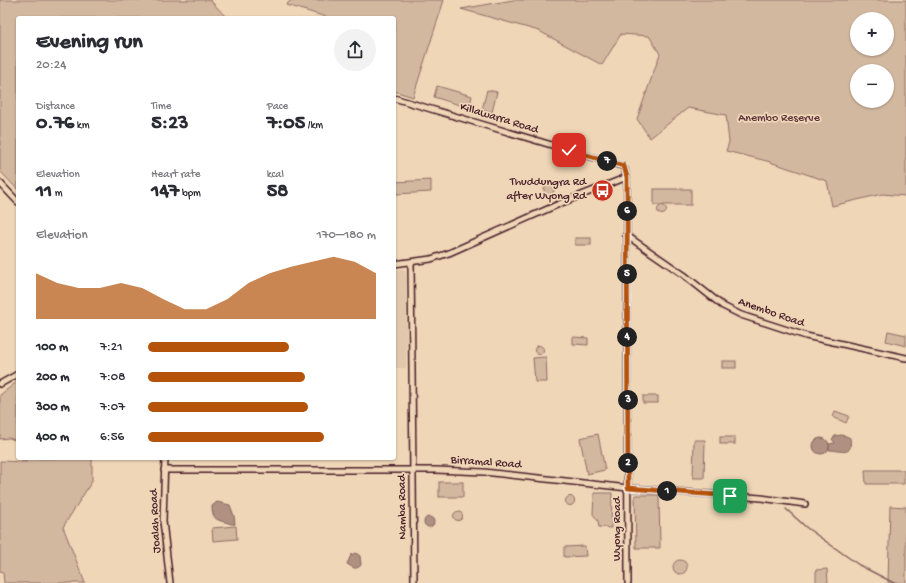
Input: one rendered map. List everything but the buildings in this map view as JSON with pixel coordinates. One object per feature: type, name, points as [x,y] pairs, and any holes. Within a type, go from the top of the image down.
[{"type":"street","name":"Killawarra Road","points":[[396,99],[622,166]]},
{"type":"street","name":"Wyong Road","points":[[622,166],[625,169],[627,177],[628,583]]},
{"type":"street","points":[[396,264],[431,259],[449,253],[559,204],[627,177]]},
{"type":"street","points":[[0,183],[16,200]]},
{"type":"street","name":"Anembo Road","points":[[626,235],[669,264],[732,312],[806,336],[906,358]]},
{"type":"street","name":"Namba Road","points":[[411,262],[414,583]]},
{"type":"street","points":[[0,384],[16,375]]},
{"type":"street","name":"Joalah Road","points":[[165,460],[163,521],[170,583]]},
{"type":"street","name":"Birramal Road","points":[[164,470],[412,470],[484,472],[628,488],[761,498],[805,504]]},
{"type":"shaded area","points":[[403,269],[406,273],[406,368],[396,368],[396,270]]},
{"type":"shaded area","points":[[841,435],[850,438],[850,448],[848,451],[829,450],[829,444],[835,443],[832,439],[835,436]]},
{"type":"shaded area","points":[[821,438],[828,443],[829,446],[824,453],[821,454],[814,449],[813,446],[818,439]]},
{"type":"shaded area","points":[[217,502],[230,505],[235,524],[216,519],[212,506]]},
{"type":"shaded area","points":[[427,517],[431,517],[433,518],[433,526],[427,527],[424,524],[424,520]]},
{"type":"shaded area","points":[[356,553],[360,556],[361,565],[356,568],[347,564],[351,555]]},
{"type":"green space","points":[[0,0],[210,0],[225,16],[16,16],[16,188],[0,171]]},
{"type":"green space","points":[[291,0],[444,0],[413,97],[396,92],[396,16],[323,16],[286,5]]},
{"type":"green space","name":"Anembo Reserve","points":[[513,0],[906,0],[906,196],[882,194],[832,206],[827,181],[767,161],[726,151],[729,142],[726,115],[688,108],[650,138],[637,119],[660,54],[649,36],[621,34],[602,65],[539,31],[461,9]]},
{"type":"green space","points":[[437,86],[472,96],[469,108],[434,97]]},
{"type":"green space","points":[[487,90],[497,92],[492,112],[482,110]]},
{"type":"green space","points":[[431,180],[431,192],[396,194],[396,182]]},
{"type":"green space","points":[[547,185],[551,185],[553,186],[553,194],[547,195],[544,192],[544,188]]},
{"type":"green space","points":[[654,189],[691,189],[691,205],[654,205]]},
{"type":"green space","points":[[660,206],[664,206],[666,210],[664,214],[660,214],[658,212],[658,208]]},
{"type":"green space","points":[[575,238],[591,238],[591,245],[575,245]]},
{"type":"green space","points":[[888,331],[906,335],[906,346],[886,341]]},
{"type":"green space","points":[[573,337],[588,338],[588,345],[573,344]]},
{"type":"green space","points":[[537,346],[541,346],[543,350],[541,354],[537,354],[535,352],[535,348]]},
{"type":"green space","points":[[546,357],[547,382],[535,382],[533,358]]},
{"type":"green space","points":[[722,361],[736,361],[736,368],[722,368]]},
{"type":"green space","points":[[16,383],[16,440],[9,438],[0,439],[0,395]]},
{"type":"green space","points":[[643,396],[658,396],[658,403],[643,403]]},
{"type":"green space","points":[[835,411],[849,416],[846,423],[833,417]]},
{"type":"green space","points":[[598,434],[605,470],[587,474],[580,438]]},
{"type":"green space","points":[[720,437],[735,437],[735,444],[720,444]]},
{"type":"green space","points":[[694,440],[705,440],[704,478],[693,478]]},
{"type":"green space","points":[[26,460],[92,460],[92,481],[63,527],[85,583],[4,583],[3,572],[0,571],[0,461],[26,462]]},
{"type":"green space","points":[[865,470],[904,470],[904,484],[866,484]]},
{"type":"green space","points":[[439,482],[463,482],[463,497],[439,497]]},
{"type":"green space","points":[[594,493],[612,493],[611,528],[599,527],[598,521],[593,514]]},
{"type":"green space","points":[[635,495],[659,495],[660,548],[636,548]]},
{"type":"green space","points":[[568,497],[572,497],[574,501],[572,505],[568,505],[566,503],[566,499]]},
{"type":"green space","points":[[890,506],[906,507],[906,583],[888,583]]},
{"type":"green space","points":[[458,511],[463,516],[458,521],[453,516]]},
{"type":"green space","points":[[236,526],[237,539],[213,541],[212,528]]},
{"type":"green space","points":[[585,546],[586,556],[564,557],[564,547]]},
{"type":"green space","points":[[680,560],[685,562],[687,567],[685,572],[680,574],[675,572],[673,567],[675,562]]},
{"type":"green space","points":[[827,569],[828,583],[816,583],[816,570]]},
{"type":"waterway","points":[[786,509],[807,528],[859,565],[894,583]]},
{"type":"place","name":"Thuddungra Rd after Wyong Rd","points":[[602,190]]},
{"type":"route","points":[[569,150],[624,166],[627,177],[628,488],[730,496]]}]
